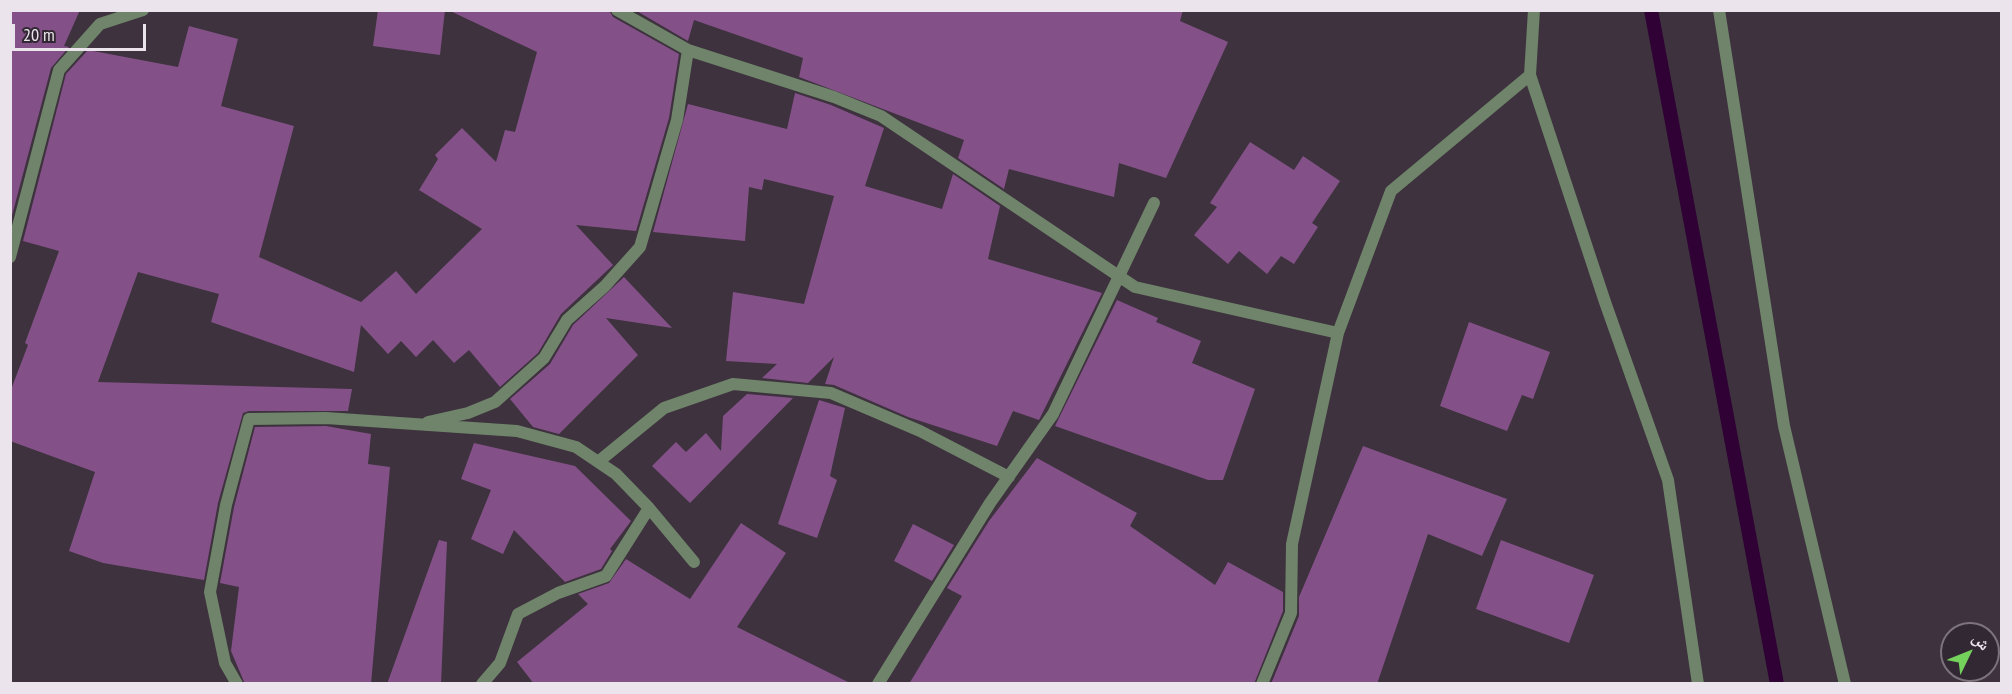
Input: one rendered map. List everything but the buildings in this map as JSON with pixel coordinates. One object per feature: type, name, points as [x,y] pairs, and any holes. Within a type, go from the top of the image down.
[{"type":"street","points":[[10,257],[59,70],[100,24],[143,10]]},
{"type":"street","points":[[617,10],[688,50],[834,97],[881,116],[1047,227],[1119,279],[1135,287],[1338,333]]},
{"type":"street","points":[[1534,10],[1530,75],[1605,302],[1668,480],[1698,684]]},
{"type":"street","points":[[1719,10],[1784,426],[1845,684]]},
{"type":"street","points":[[412,425],[468,413],[495,402],[544,358],[567,320],[605,286],[640,247],[677,120],[688,50]]},
{"type":"street","points":[[1262,684],[1292,613],[1292,544],[1338,333],[1391,191],[1530,75]]},
{"type":"street","points":[[878,684],[922,610],[1053,414],[1154,203]]},
{"type":"street","points":[[598,462],[664,408],[733,384],[831,393],[920,431],[1009,477]]},
{"type":"street","points":[[237,684],[225,663],[210,592],[226,505],[249,419],[326,418],[517,431],[576,447],[616,474],[649,508],[694,562]]},
{"type":"street","points":[[482,684],[500,663],[518,614],[558,593],[606,576],[649,508]]},
{"type":"waterway","points":[[1651,10],[1777,684]]}]
